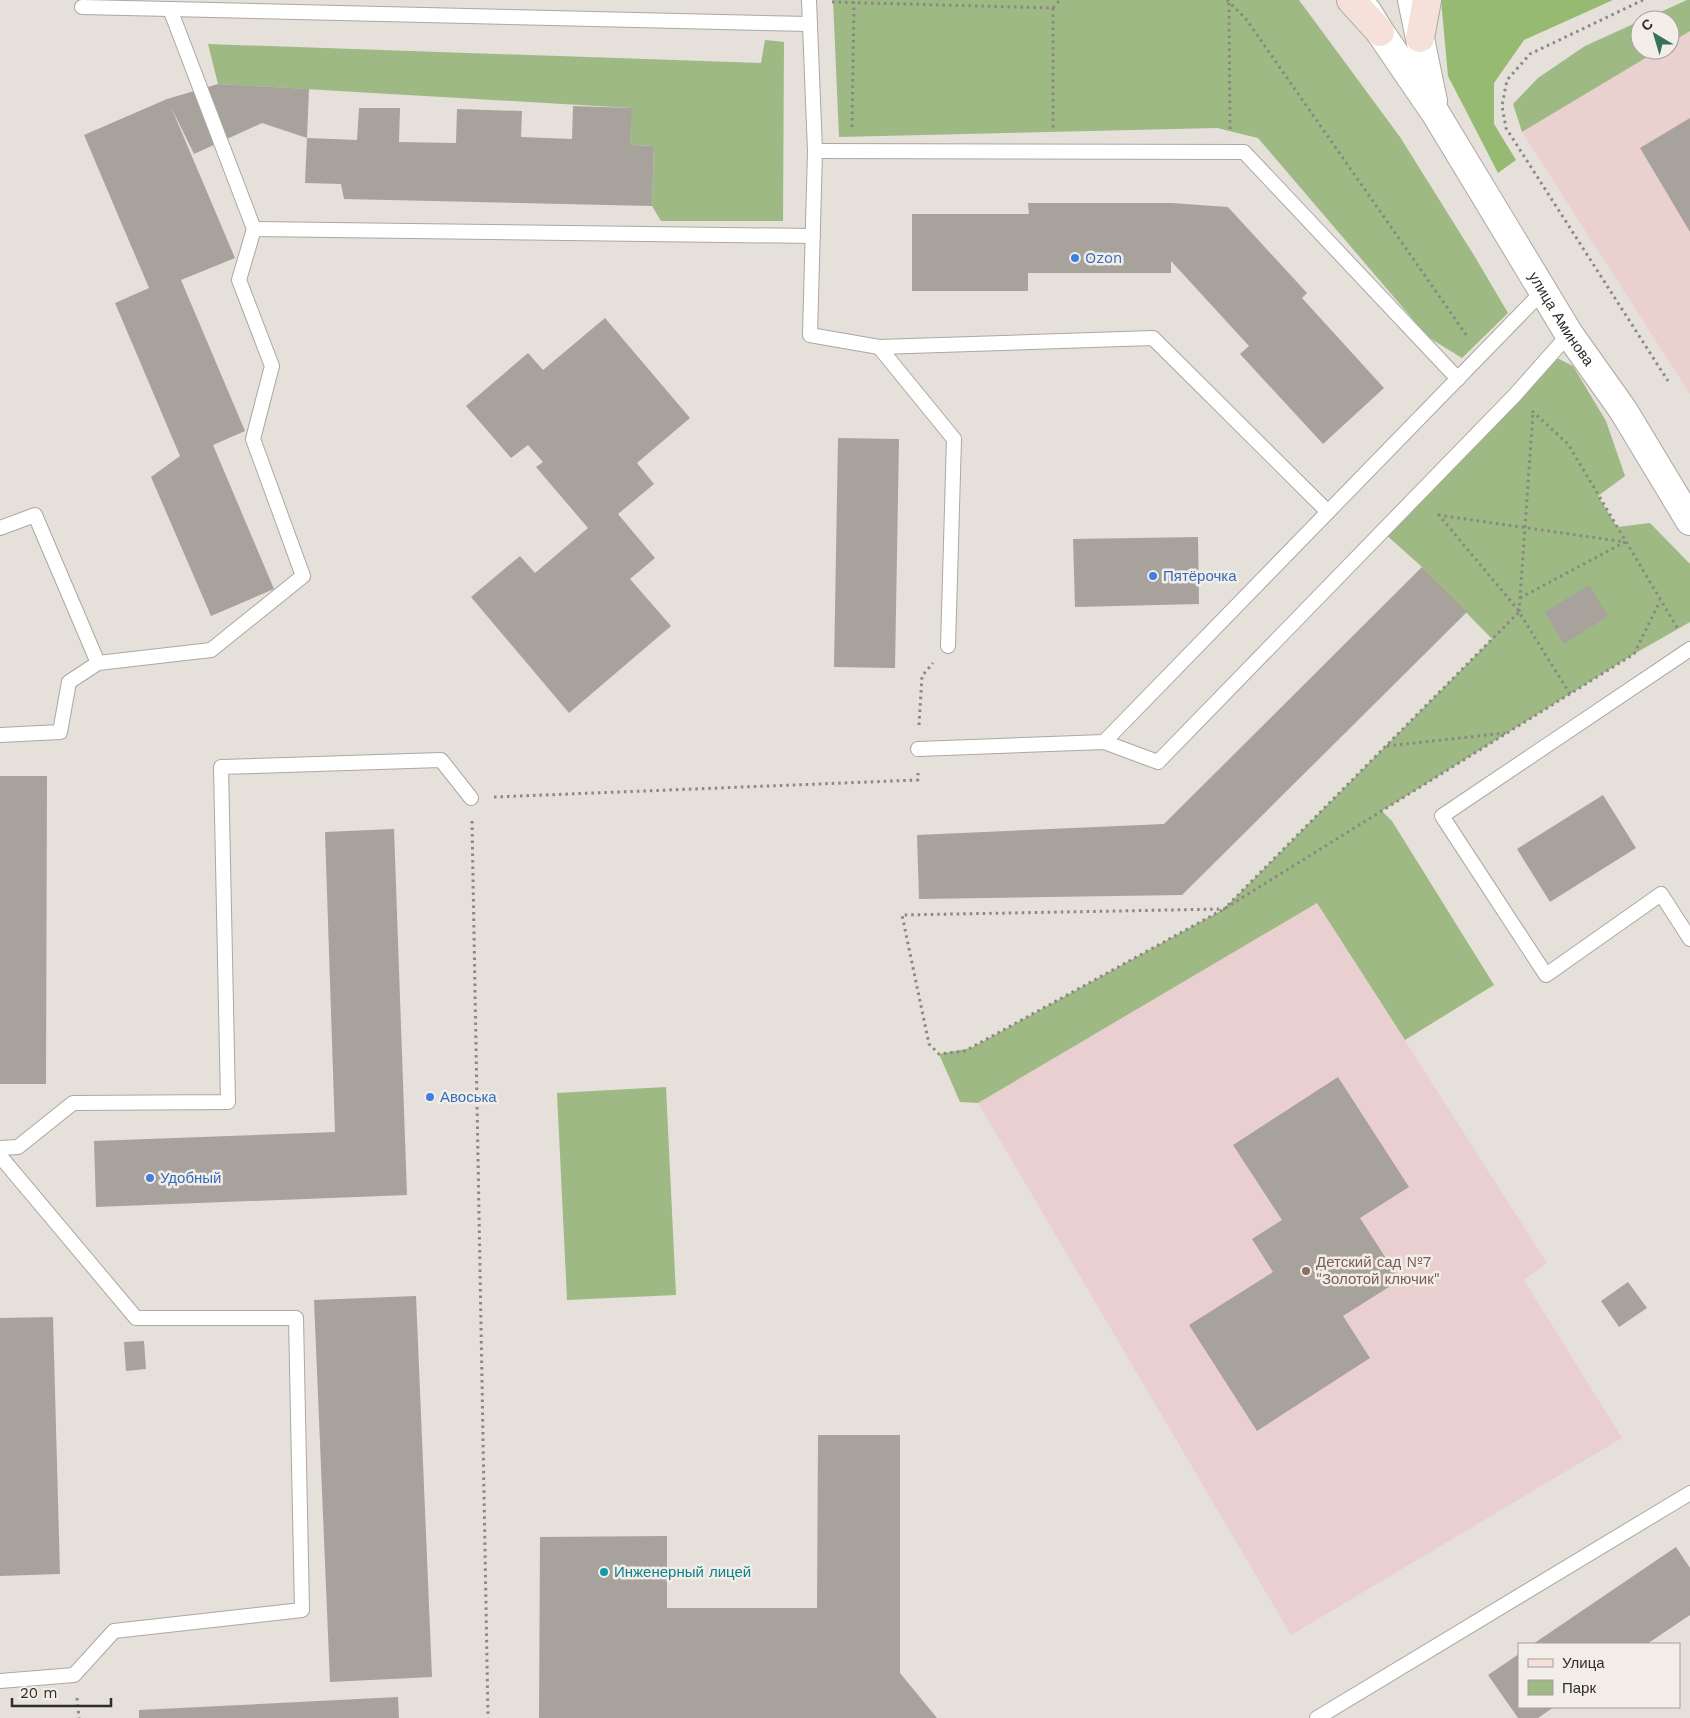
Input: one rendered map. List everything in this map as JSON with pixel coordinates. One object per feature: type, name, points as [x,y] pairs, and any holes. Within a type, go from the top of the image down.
[{"type":"main road","points":[[1351,0],[1380,32]]},
{"type":"main road","points":[[1420,38],[1427,0]]},
{"type":"street","name":"улица Аминова","points":[[1361,0],[1380,32],[1436,114],[1569,334],[1623,410],[1690,521]]},
{"type":"street","name":"улица Аминова","points":[[1412,0],[1436,114]]},
{"type":"lane","points":[[809,0],[815,150],[810,335],[879,347],[1154,338],[1328,512]]},
{"type":"lane","points":[[82,7],[810,24]]},
{"type":"lane","points":[[0,735],[60,732],[69,682],[98,663],[211,650],[303,576],[253,439],[272,366],[239,280],[254,229],[170,9]]},
{"type":"lane","points":[[815,150],[1244,152],[1458,379]]},
{"type":"lane","points":[[254,229],[813,236]]},
{"type":"lane","points":[[1104,742],[1544,290]]},
{"type":"lane","points":[[918,749],[1104,742],[1158,762],[1515,395],[1569,334]]},
{"type":"lane","points":[[879,347],[954,439],[948,646]]},
{"type":"lane","points":[[0,528],[35,515],[98,663]]},
{"type":"lane","points":[[1690,649],[1442,816],[1546,974],[1661,894],[1690,939]]},
{"type":"lane","points":[[0,1148],[18,1147],[73,1103],[228,1102],[221,767],[442,760],[471,798]]},
{"type":"lane","points":[[0,1156],[136,1318],[296,1318],[302,1610],[114,1631],[74,1675],[0,1681]]},
{"type":"lane","points":[[1317,1718],[1690,1493]]},
{"type":"path","points":[[809,0],[1053,8]]},
{"type":"path","points":[[1053,151],[1053,8],[1060,0]]},
{"type":"path","points":[[1642,0],[1530,54],[1507,80],[1502,106],[1506,128],[1668,381]]},
{"type":"path","points":[[1228,1],[1231,152]]},
{"type":"path","points":[[1228,1],[1246,19],[1481,356]]},
{"type":"path","points":[[852,151],[854,2]]},
{"type":"path","points":[[1533,411],[1519,612],[1224,909],[902,915],[929,1044],[939,1054],[965,1051],[1224,909],[1634,654],[1660,600]]},
{"type":"path","points":[[1568,444],[1680,632]]},
{"type":"path","points":[[1420,492],[1519,612],[1570,694]]},
{"type":"path","points":[[1438,514],[1625,542]]},
{"type":"path","points":[[1520,598],[1625,542]]},
{"type":"path","points":[[488,1718],[471,798],[918,780],[922,676],[948,646]]},
{"type":"path","points":[[1386,746],[1507,733]]},
{"type":"shaded area","points":[[1690,31],[1690,394],[1522,132],[1642,60],[1680,60],[1680,37]]},
{"type":"shaded area","name":"Детский сад №7 \"Золотой ключик\"","points":[[1317,903],[1547,1263],[1524,1280],[1622,1438],[1291,1635],[978,1103]]},
{"type":"green space","points":[[833,0],[1299,0],[1400,137],[1508,313],[1462,358],[1428,337],[1258,138],[1217,128],[839,137]]},
{"type":"green space","points":[[1441,0],[1613,0],[1524,40],[1494,83],[1494,124],[1516,160],[1498,173],[1448,76]]},
{"type":"green space","points":[[1690,0],[1690,31],[1680,37],[1680,10],[1665,10]]},
{"type":"green space","points":[[1630,26],[1630,60],[1642,60],[1522,132],[1513,104],[1538,78],[1585,46]]},
{"type":"green space","points":[[765,40],[784,42],[783,221],[661,221],[652,206],[654,146],[630,145],[631,108],[218,84],[208,44],[761,63]]},
{"type":"green space","points":[[1551,355],[1573,366],[1606,421],[1625,476],[1598,496],[1617,527],[1650,523],[1690,564],[1690,622],[1634,654],[1382,811],[1392,821],[1494,985],[1405,1040],[1317,903],[978,1103],[960,1102],[939,1054],[971,1048],[1224,909],[1492,639],[1422,567],[1382,531]]},
{"type":"green space","points":[[666,1087],[676,1295],[567,1300],[557,1093]]},
{"type":"building","points":[[218,84],[309,89],[307,138],[262,123],[194,154],[171,107],[235,258],[181,280],[245,431],[213,445],[274,589],[211,616],[151,477],[180,456],[115,303],[149,288],[84,135],[167,99]]},
{"type":"building","points":[[573,106],[632,108],[630,145],[654,146],[652,206],[344,199],[341,184],[305,183],[307,138],[357,140],[359,108],[400,108],[399,142],[456,143],[457,109],[522,111],[521,137],[572,139]]},
{"type":"building","points":[[1690,118],[1690,232],[1640,148]]},
{"type":"building","points":[[1028,203],[1171,203],[1228,207],[1307,293],[1302,298],[1384,388],[1323,444],[1240,354],[1249,346],[1171,261],[1171,273],[1028,273],[1028,291],[912,291],[912,214],[1029,214]]},
{"type":"building","points":[[605,318],[690,418],[637,463],[654,484],[618,514],[655,558],[630,579],[671,626],[569,713],[471,597],[520,556],[535,573],[588,528],[536,467],[543,462],[528,445],[511,458],[466,406],[528,353],[543,370]]},
{"type":"building","points":[[838,438],[899,439],[895,668],[834,667]]},
{"type":"building","points":[[1198,537],[1199,604],[1075,607],[1073,539]]},
{"type":"building","points":[[1422,567],[1467,612],[1182,895],[919,899],[917,835],[1164,824]]},
{"type":"building","points":[[1589,585],[1608,616],[1564,644],[1545,612]]},
{"type":"building","points":[[0,776],[47,776],[46,1084],[0,1084]]},
{"type":"building","points":[[1603,795],[1636,848],[1550,902],[1517,849]]},
{"type":"building","points":[[394,829],[407,1195],[96,1207],[94,1141],[335,1132],[325,832]]},
{"type":"building","points":[[1338,1077],[1409,1187],[1360,1218],[1400,1280],[1343,1316],[1370,1358],[1257,1431],[1189,1325],[1273,1272],[1252,1239],[1282,1220],[1233,1145]]},
{"type":"building","points":[[1628,1282],[1647,1308],[1619,1327],[1601,1301]]},
{"type":"building","points":[[416,1296],[432,1677],[330,1682],[314,1300]]},
{"type":"building","points":[[53,1317],[60,1574],[0,1576],[0,1318]]},
{"type":"building","points":[[144,1341],[146,1369],[126,1371],[124,1342]]},
{"type":"building","name":"Инженерный лицей","points":[[818,1435],[900,1435],[900,1673],[937,1718],[539,1718],[540,1537],[667,1536],[667,1608],[817,1608]]},
{"type":"building","points":[[1676,1547],[1690,1568],[1690,1615],[1648,1643],[1534,1643]]},
{"type":"building","points":[[1518,1655],[1518,1708],[1553,1708],[1538,1718],[1518,1718],[1488,1675]]},
{"type":"building","points":[[398,1697],[399,1718],[139,1718],[139,1710]]},
{"type":"place","name":"Ozon","points":[[1075,258]]},
{"type":"place","name":"Пятёрочка","points":[[1153,576]]},
{"type":"place","name":"Авоська","points":[[430,1097]]},
{"type":"place","name":"Удобный","points":[[150,1178]]},
{"type":"place","name":"Детский сад №7 \"Золотой ключик\"","points":[[1306,1271]]},
{"type":"place","name":"Инженерный лицей","points":[[604,1572]]}]
